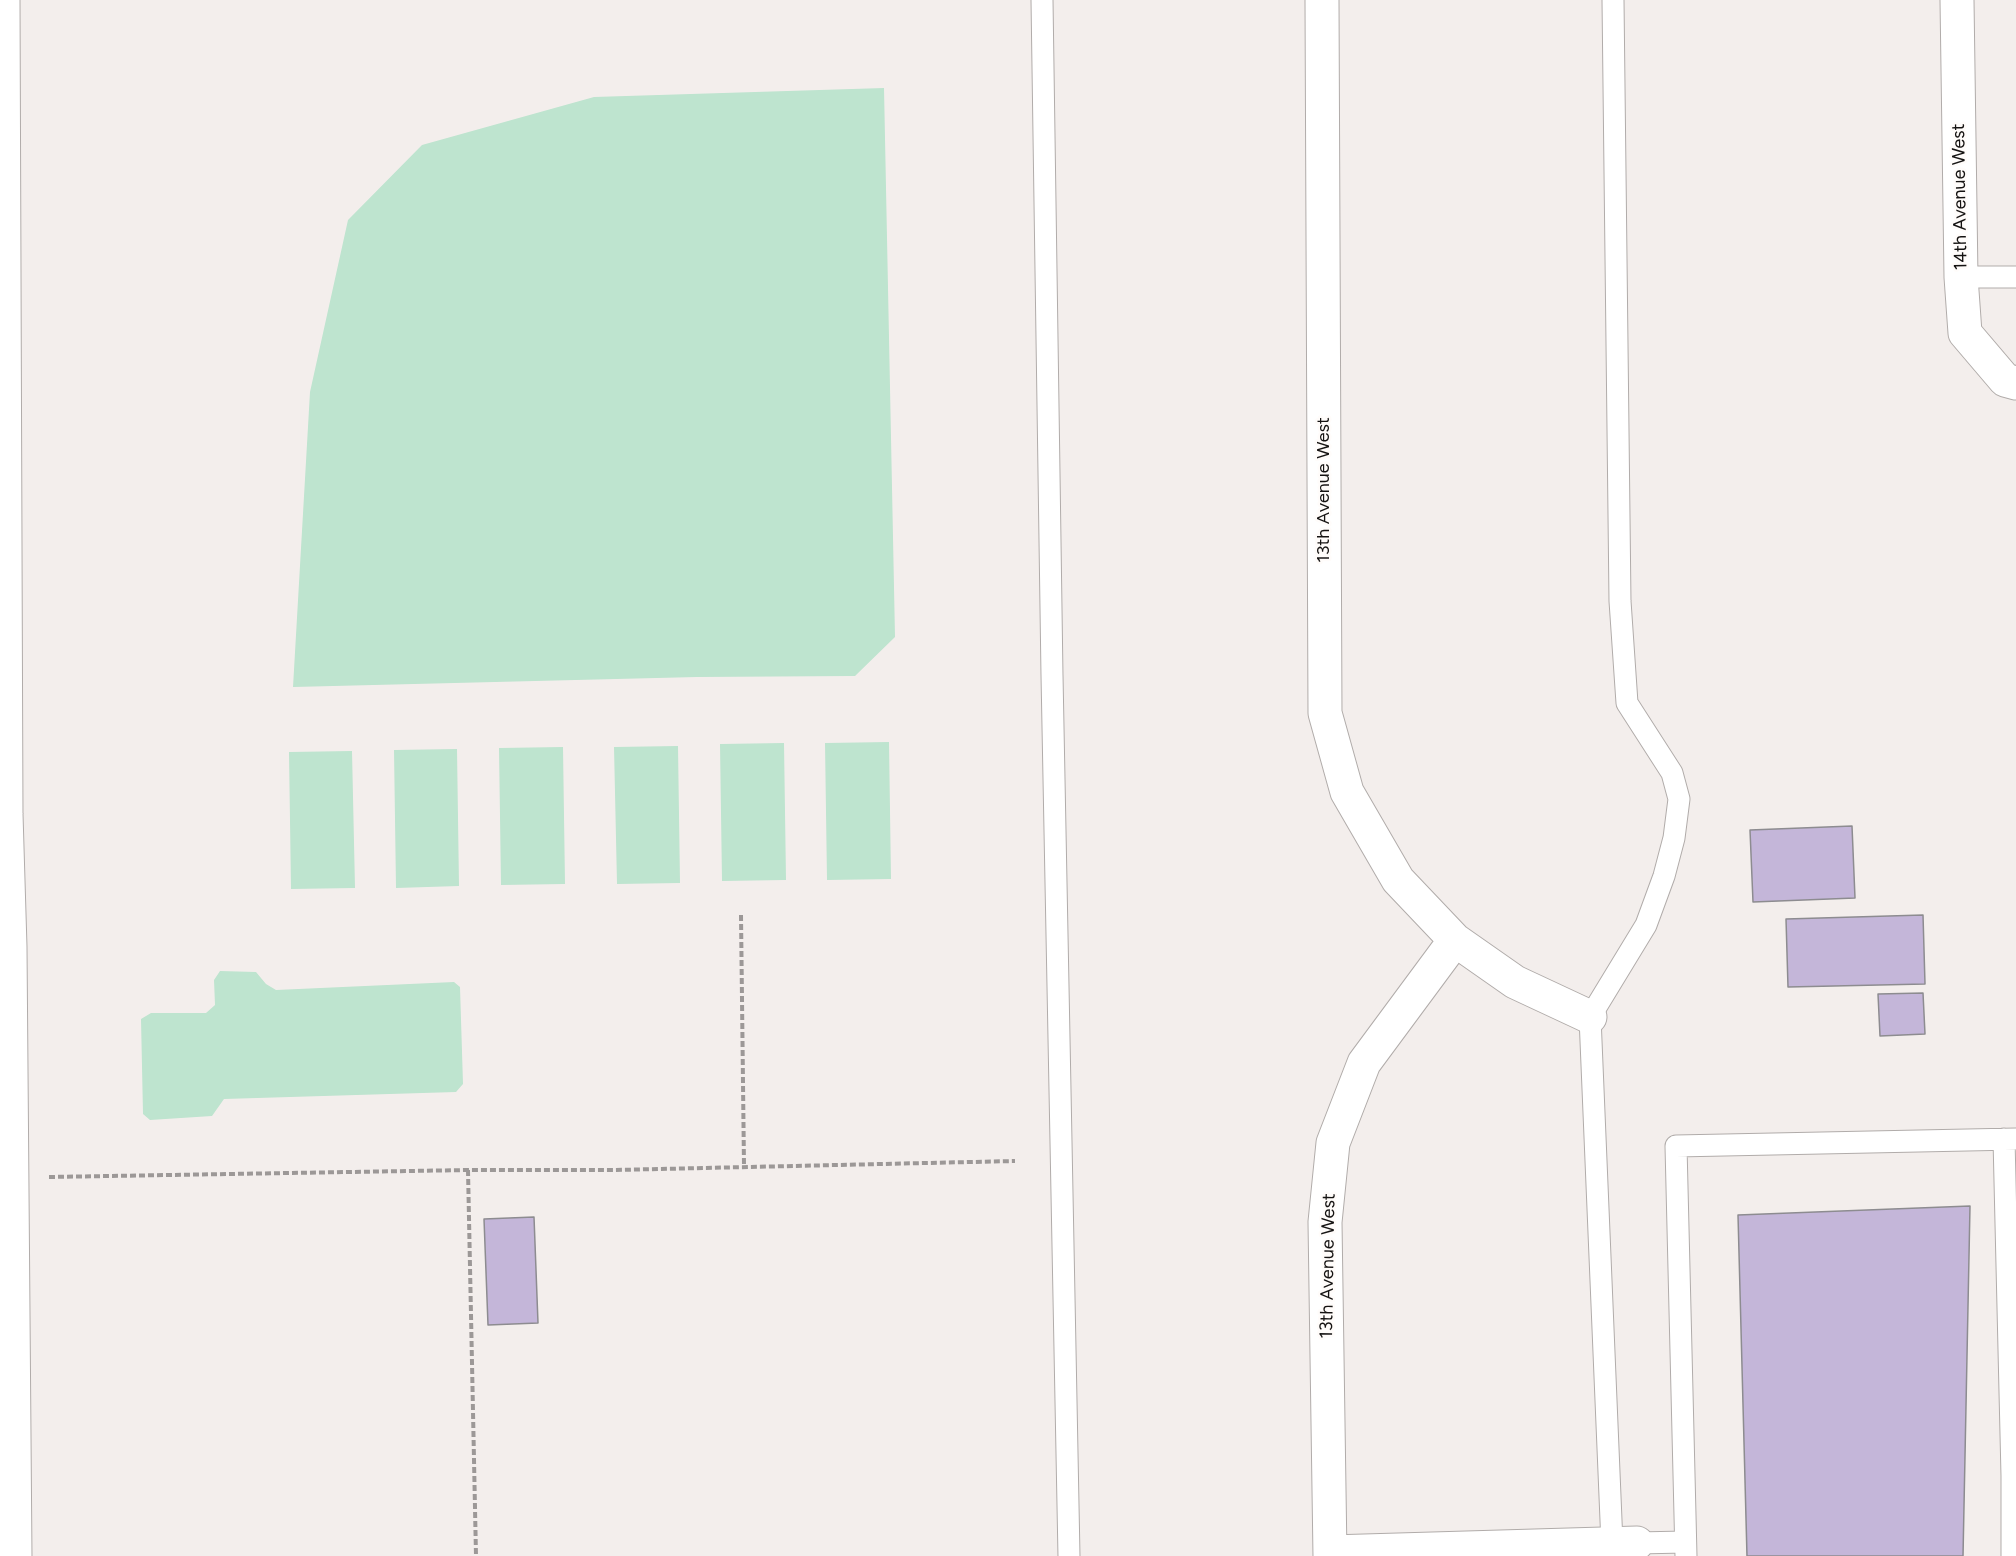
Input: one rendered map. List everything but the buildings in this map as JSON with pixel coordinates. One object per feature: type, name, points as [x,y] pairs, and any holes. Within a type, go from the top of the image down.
[{"type":"street","points":[[3,0],[5,1109],[12,1179],[6,1292],[15,1556]]},
{"type":"street","name":"13th Avenue West","points":[[1322,0],[1325,713],[1347,792],[1398,880],[1455,940],[1515,982],[1590,1017]]},
{"type":"street","name":"14th Avenue West","points":[[1957,0],[1960,277],[1965,333],[2011,381]]},
{"type":"street","name":"13th Avenue West","points":[[1330,1554],[1325,1222],[1333,1143],[1364,1063],[1455,940]]},
{"type":"street","points":[[1330,1554],[1624,1544]]},
{"type":"lane","points":[[1042,0],[1052,687],[1069,1556]]},
{"type":"lane","points":[[1613,0],[1620,601],[1627,703],[1672,773],[1679,799],[1674,838],[1664,876],[1646,925],[1590,1017],[1624,1544],[1685,1549],[1676,1146],[2010,1139],[2014,1476],[2012,1556]]},
{"type":"lane","points":[[1960,277],[2016,277]]},
{"type":"path","points":[[741,915],[744,1166]]},
{"type":"path","points":[[12,1179],[89,1175],[615,1170],[1015,1161]]},
{"type":"path","points":[[468,1170],[476,1556]]},
{"type":"green space","points":[[884,88],[895,637],[855,676],[697,677],[293,687],[310,392],[348,220],[422,145],[594,97]]},
{"type":"green space","points":[[889,742],[891,879],[827,880],[825,743]]},
{"type":"green space","points":[[784,743],[786,880],[722,881],[720,744]]},
{"type":"green space","points":[[678,746],[680,883],[617,884],[614,747]]},
{"type":"green space","points":[[563,747],[565,884],[501,885],[499,748]]},
{"type":"green space","points":[[457,749],[459,886],[396,888],[394,750]]},
{"type":"green space","points":[[352,751],[355,888],[291,889],[289,752]]},
{"type":"green space","points":[[220,971],[256,972],[266,984],[276,990],[454,982],[460,987],[463,1084],[456,1092],[224,1099],[212,1116],[150,1120],[143,1114],[141,1019],[151,1013],[206,1013],[215,1005],[214,980]]}]
